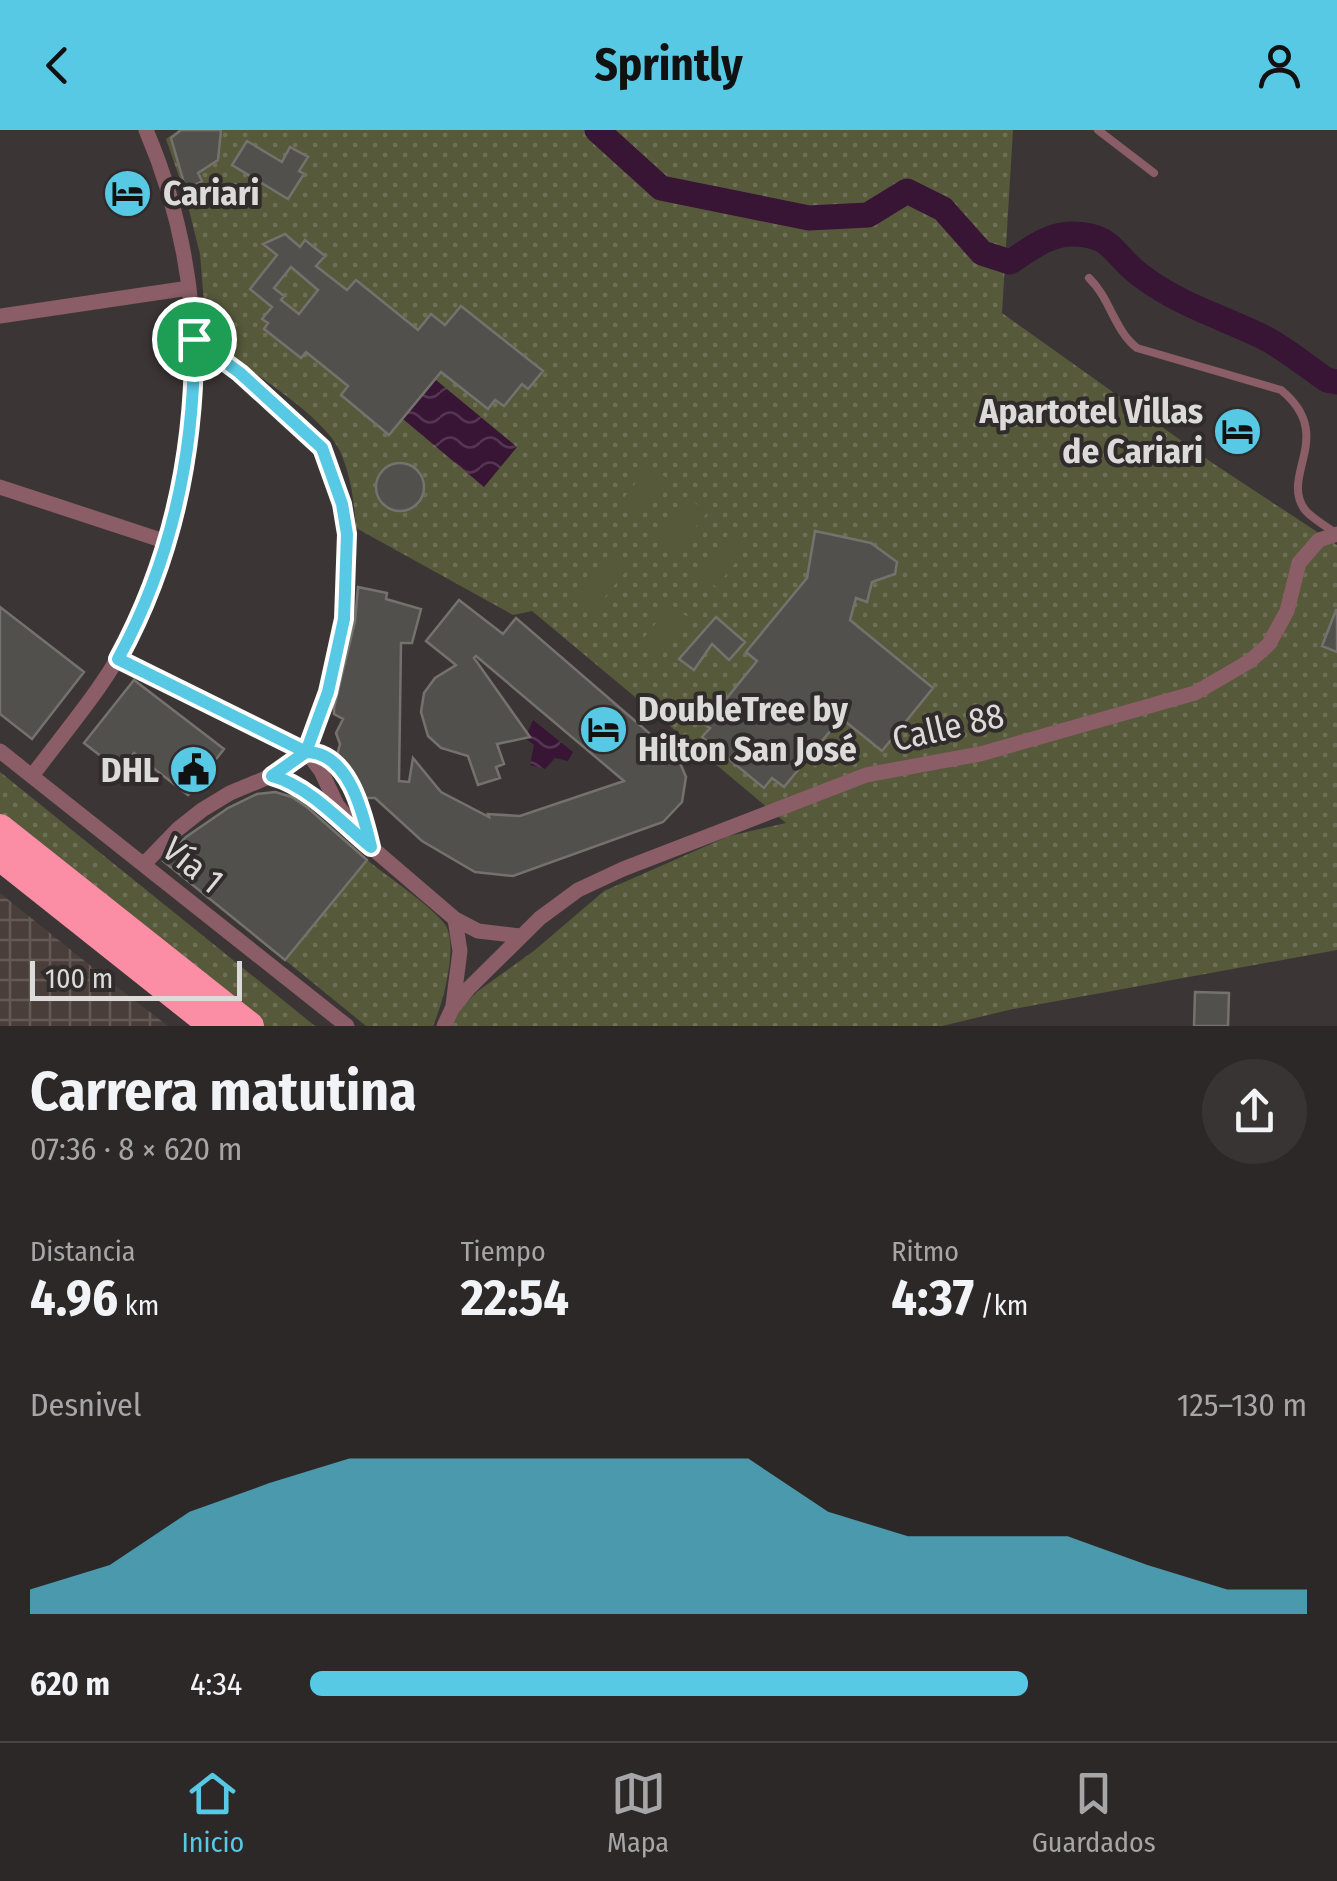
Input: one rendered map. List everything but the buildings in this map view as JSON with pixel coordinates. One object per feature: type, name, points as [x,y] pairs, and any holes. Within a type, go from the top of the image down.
[{"type":"highway","points":[[0,828],[250,1026]]},
{"type":"highway","points":[[0,858],[213,1026]]},
{"type":"street","points":[[32,776],[118,659],[167,542],[190,444],[194,339],[189,288],[175,220],[146,130]]},
{"type":"street","points":[[0,316],[189,288]]},
{"type":"street","points":[[144,864],[202,810],[230,793],[272,776],[306,752],[328,692],[344,619],[347,553],[342,504],[322,448],[240,373],[194,339]]},
{"type":"street","points":[[0,487],[167,542]]},
{"type":"street","name":"Calle 88","points":[[444,1026],[452,1008],[520,936],[559,902],[623,868],[866,776],[980,754],[1195,693],[1269,644],[1288,611],[1299,563],[1320,540],[1337,534]]},
{"type":"street","points":[[118,659],[306,752],[321,771],[336,805],[371,847]]},
{"type":"street","name":"Vía 1","points":[[0,750],[347,1026]]},
{"type":"street","points":[[272,776],[302,790],[455,918],[478,931],[520,936]]},
{"type":"street","points":[[452,1008],[460,950],[455,918]]},
{"type":"street","points":[[460,950],[492,964]]},
{"type":"lane","points":[[1098,130],[1154,173]]},
{"type":"lane","points":[[1089,278],[1105,295],[1128,341],[1136,348],[1281,390],[1298,402],[1305,411],[1312,439],[1300,500],[1306,510],[1337,534]]},
{"type":"shaded area","points":[[0,893],[112,983],[168,1026],[0,1026]]},
{"type":"green space","points":[[179,130],[1013,130],[1002,313],[1214,464],[1337,545],[1337,950],[1013,1009],[942,1026],[452,1026],[457,1012],[478,991],[535,950],[604,891],[729,836],[786,823],[532,611],[513,615],[356,528],[347,470],[331,437],[299,406],[207,340],[200,254],[166,139]]},
{"type":"green space","points":[[650,465],[669,480],[636,520],[618,505]]},
{"type":"green space","points":[[689,498],[707,513],[675,552],[657,538]]},
{"type":"green space","points":[[730,533],[748,547],[716,587],[697,572]]},
{"type":"green space","points":[[610,554],[628,569],[595,609],[577,594]]},
{"type":"green space","points":[[671,604],[690,619],[657,659],[639,644]]},
{"type":"green space","points":[[0,772],[315,1026],[261,1026],[0,815]]},
{"type":"green space","points":[[367,860],[422,902],[446,926],[450,961],[433,1026],[366,1026],[285,960]]},
{"type":"water","points":[[436,380],[517,447],[484,487],[403,419]]},
{"type":"water","points":[[533,720],[573,752],[568,761],[555,758],[545,769],[530,765],[534,745],[525,738]]},
{"type":"waterway","points":[[597,130],[661,188],[809,218],[868,215],[907,191],[943,209],[982,253],[1010,262],[1055,237],[1072,234],[1096,238],[1170,295],[1263,337],[1327,380],[1337,382]]},
{"type":"place","name":"Cariari","points":[[128,193]]},
{"type":"place","name":"Apartotel Villas de Cariari","points":[[1238,431]]},
{"type":"place","name":"DoubleTree by Hilton San José","points":[[603,729]]},
{"type":"place","name":"DHL","points":[[194,770]]},
{"type":"route","points":[[194,339],[190,444],[179,502],[144,604],[118,659],[306,752],[272,776],[302,790],[371,847],[360,804],[339,768],[330,757],[306,752],[328,692],[344,619],[348,571],[342,504],[322,448],[240,373],[194,339]]}]
